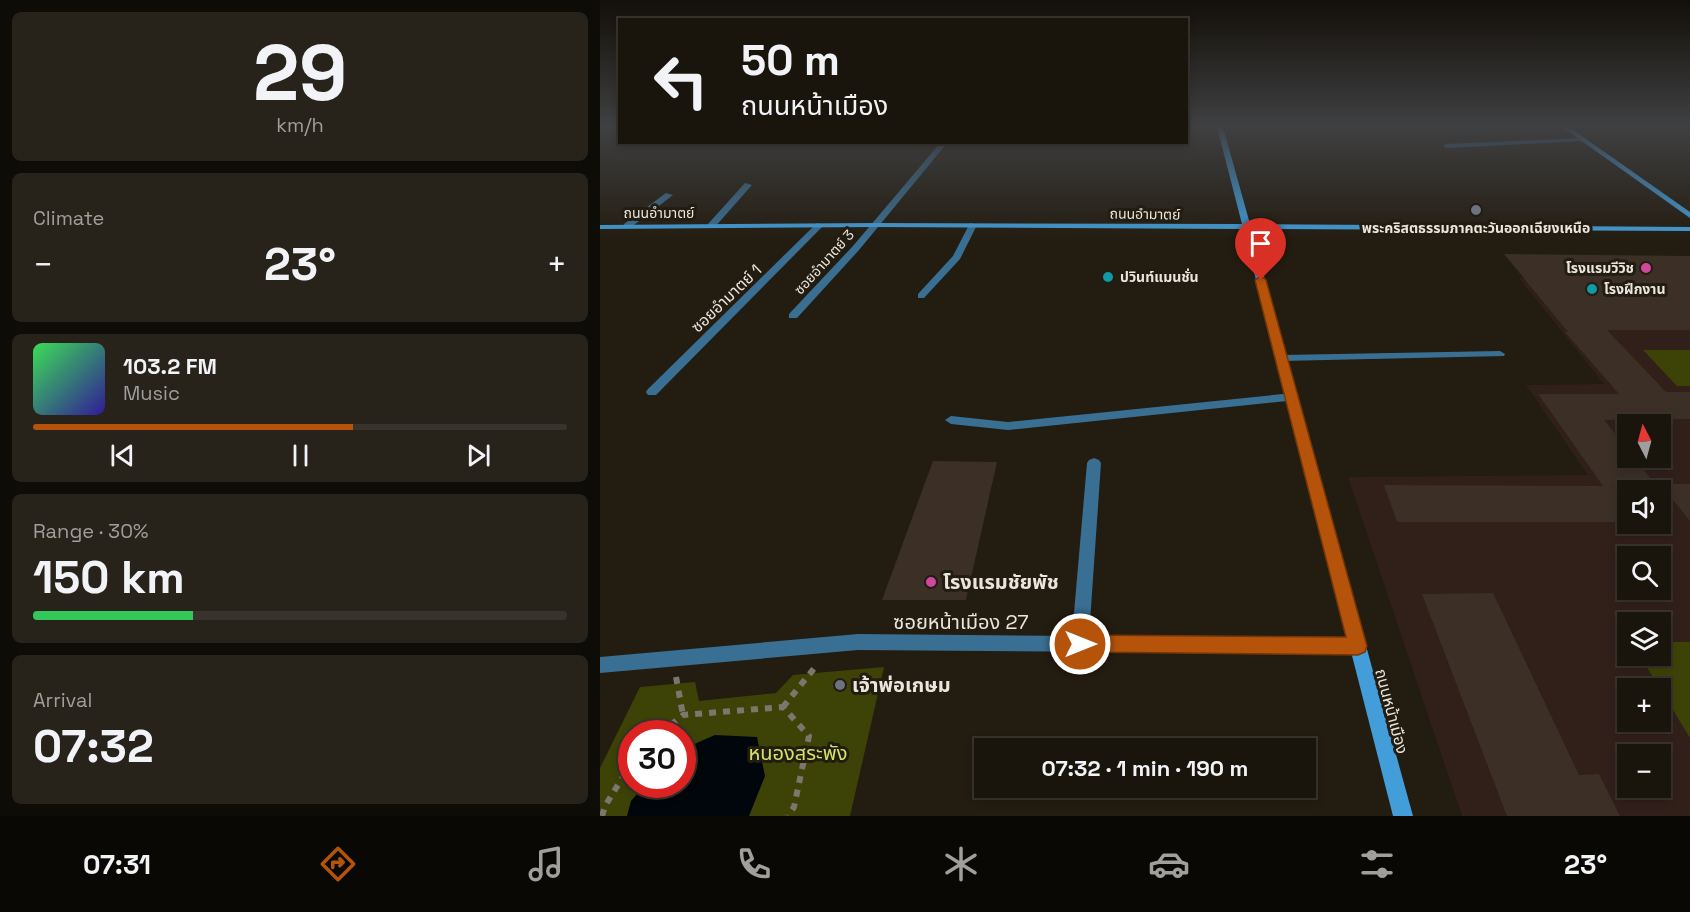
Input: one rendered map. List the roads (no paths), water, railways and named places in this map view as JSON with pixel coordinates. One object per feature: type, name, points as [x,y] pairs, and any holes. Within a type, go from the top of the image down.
[{"type":"street","name":"ซอยอำมาตย์ 3","points":[[793,316],[926,165]]},
{"type":"street","name":"ถนนหน้าเมือง","points":[[1230,165],[1403,816]]},
{"type":"street","points":[[1618,165],[1690,216]]},
{"type":"street","points":[[711,226],[748,185]]},
{"type":"street","points":[[627,226],[669,195]]},
{"type":"street","name":"ซอยอำมาตย์ 1","points":[[652,392],[820,225]]},
{"type":"street","name":"ถนนอำมาตย์","points":[[600,227],[973,225],[1690,229]]},
{"type":"street","points":[[921,296],[957,257],[973,225]]},
{"type":"street","points":[[1282,358],[1500,354]]},
{"type":"street","points":[[951,420],[1008,426],[1293,397]]},
{"type":"street","points":[[1080,644],[1094,462]]},
{"type":"street","name":"ซอยหน้าเมือง 27","points":[[600,665],[858,642],[1358,646]]},
{"type":"place","name":"พระคริสตธรรมภาคตะวันออกเฉียงเหนือ","points":[[1476,210]]},
{"type":"place","name":"โรงแรมวีวิช","points":[[1646,268]]},
{"type":"place","name":"ปวินท์แมนชั่น","points":[[1108,277]]},
{"type":"place","name":"โรงฝึกงาน","points":[[1592,289]]},
{"type":"place","name":"โรงแรมชัยพัช","points":[[931,582]]},
{"type":"place","name":"เจ้าพ่อเกษม","points":[[840,685]]},
{"type":"park label","name":"หนองสระพัง","points":[[798,753]]}]
